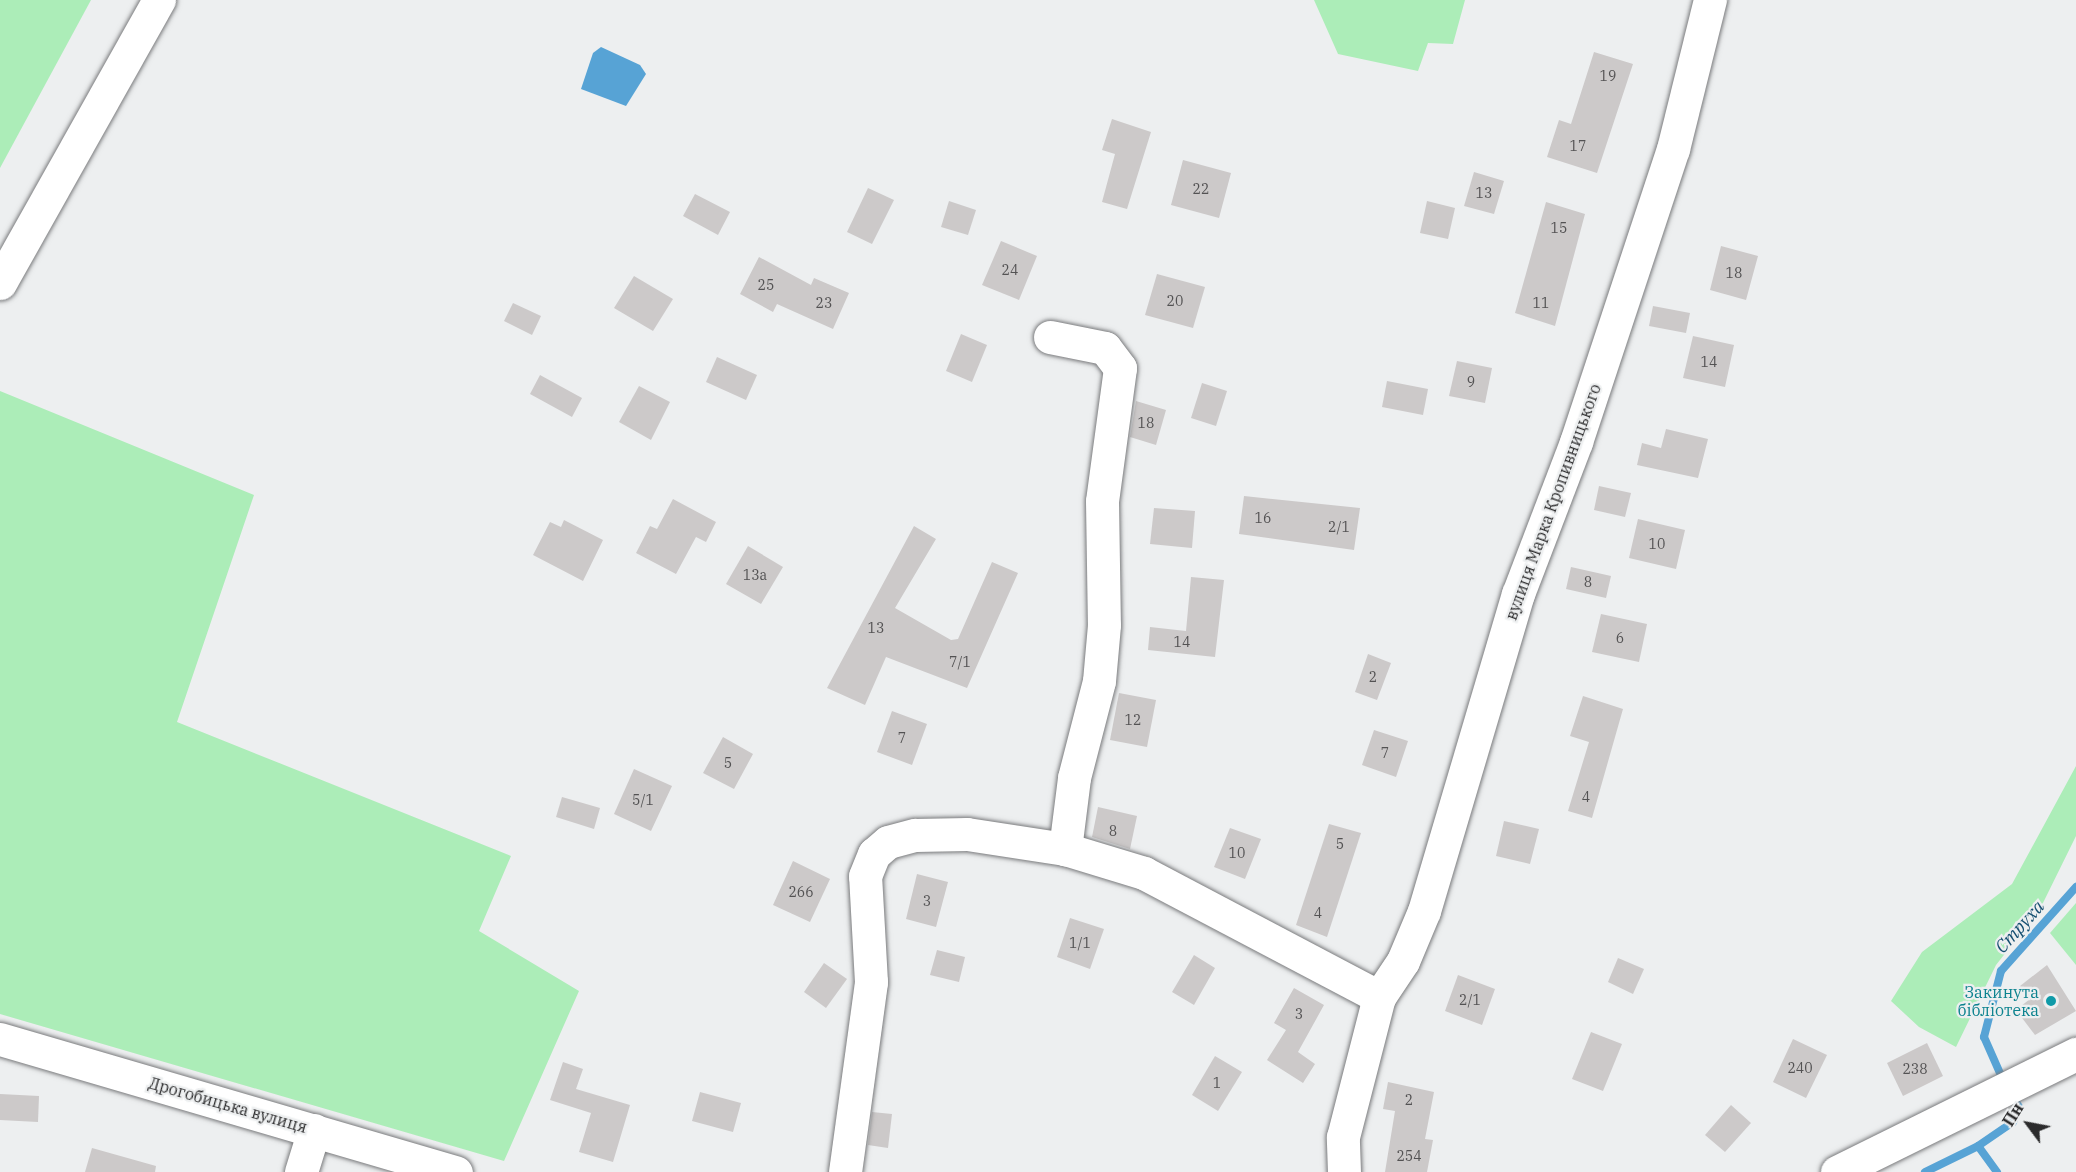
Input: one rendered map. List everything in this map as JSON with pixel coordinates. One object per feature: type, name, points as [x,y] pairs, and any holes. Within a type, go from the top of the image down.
[{"type":"street","points":[[0,283],[159,0]]},
{"type":"street","name":"вулиця Марка Кропивницького","points":[[1344,1172],[1343,1137],[1379,997],[1403,961],[1424,911],[1518,594],[1576,442],[1674,149],[1710,0]]},
{"type":"street","points":[[1050,337],[1105,348],[1120,368],[1102,501],[1104,625],[1099,681],[1074,778],[1065,849]]},
{"type":"street","points":[[845,1172],[871,982],[865,876],[873,854],[888,842],[915,835],[967,834],[1065,849],[1175,886],[1379,997]]},
{"type":"street","name":"Дрогобицька вулиця","points":[[0,1039],[456,1172]]},
{"type":"street","points":[[1837,1172],[2076,1054]]},
{"type":"street","points":[[301,1172],[314,1130]]},
{"type":"green space","points":[[0,0],[91,0],[0,168]]},
{"type":"green space","points":[[1314,0],[1465,0],[1453,44],[1428,43],[1418,71],[1338,54]]},
{"type":"green space","points":[[0,391],[254,495],[177,722],[511,856],[479,931],[579,991],[504,1161],[0,1014]]},
{"type":"green space","points":[[2076,766],[2076,836],[2040,909],[1996,965],[1956,1047],[1919,1027],[1891,1001],[1922,952],[2012,884]]},
{"type":"green space","points":[[2076,903],[2076,965],[2050,933]]},
{"type":"water","points":[[601,47],[640,65],[646,74],[626,106],[581,89],[593,53]]},
{"type":"building","points":[[1594,52],[1633,64],[1597,173],[1547,157],[1559,120],[1571,124]]},
{"type":"building","points":[[1112,119],[1151,132],[1127,209],[1102,202],[1115,154],[1102,150]]},
{"type":"building","points":[[1183,160],[1231,173],[1219,218],[1171,205]]},
{"type":"building","points":[[1474,172],[1504,181],[1494,214],[1464,206]]},
{"type":"building","points":[[868,188],[894,200],[872,244],[847,232]]},
{"type":"building","points":[[695,194],[730,212],[718,235],[683,216]]},
{"type":"building","points":[[949,201],[976,210],[968,235],[941,227]]},
{"type":"building","points":[[1427,201],[1455,208],[1448,239],[1420,233]]},
{"type":"building","points":[[1546,202],[1585,214],[1555,326],[1515,313]]},
{"type":"building","points":[[1001,241],[1037,256],[1019,300],[982,285]]},
{"type":"building","points":[[1721,246],[1758,256],[1746,300],[1710,290]]},
{"type":"building","points":[[759,257],[811,285],[814,278],[849,293],[833,329],[777,304],[773,312],[740,294]]},
{"type":"building","points":[[1157,274],[1205,287],[1193,328],[1145,315]]},
{"type":"building","points":[[634,276],[673,299],[653,331],[614,308]]},
{"type":"building","points":[[513,303],[541,316],[532,335],[504,321]]},
{"type":"building","points":[[1653,306],[1690,313],[1686,333],[1649,326]]},
{"type":"building","points":[[961,334],[987,345],[972,382],[946,371]]},
{"type":"building","points":[[1693,336],[1734,345],[1725,387],[1683,378]]},
{"type":"building","points":[[717,357],[757,375],[746,400],[706,382]]},
{"type":"building","points":[[1457,361],[1492,368],[1485,403],[1449,396]]},
{"type":"building","points":[[540,375],[582,398],[572,417],[530,394]]},
{"type":"building","points":[[1387,381],[1428,389],[1423,415],[1382,407]]},
{"type":"building","points":[[1202,383],[1227,391],[1216,426],[1191,418]]},
{"type":"building","points":[[639,386],[670,402],[651,440],[619,422]]},
{"type":"building","points":[[1136,401],[1166,410],[1156,445],[1130,437]]},
{"type":"building","points":[[1666,429],[1708,439],[1698,478],[1637,465],[1642,443],[1661,448]]},
{"type":"building","points":[[1599,486],[1631,493],[1625,517],[1594,510]]},
{"type":"building","points":[[1244,496],[1360,508],[1354,550],[1239,534]]},
{"type":"building","points":[[673,499],[716,522],[706,542],[696,537],[676,574],[636,553],[650,526],[657,529]]},
{"type":"building","points":[[1154,508],[1195,511],[1192,548],[1150,544]]},
{"type":"building","points":[[1638,519],[1685,530],[1676,569],[1629,558]]},
{"type":"building","points":[[564,520],[603,540],[583,581],[533,555],[550,522],[561,527]]},
{"type":"building","points":[[914,526],[936,539],[895,608],[951,640],[958,639],[992,562],[1018,573],[967,688],[886,657],[865,705],[827,688]]},
{"type":"building","points":[[748,546],[783,567],[761,604],[726,584]]},
{"type":"building","points":[[1571,567],[1611,576],[1606,598],[1566,589]]},
{"type":"building","points":[[1191,577],[1224,580],[1215,657],[1148,650],[1150,627],[1186,631]]},
{"type":"building","points":[[1601,614],[1647,624],[1639,662],[1592,652]]},
{"type":"building","points":[[1368,654],[1391,663],[1377,700],[1355,692]]},
{"type":"building","points":[[1119,693],[1156,700],[1147,747],[1110,740]]},
{"type":"building","points":[[1583,696],[1623,709],[1592,818],[1568,811],[1589,742],[1570,736]]},
{"type":"building","points":[[892,711],[927,724],[912,765],[877,752]]},
{"type":"building","points":[[1374,730],[1408,741],[1396,777],[1362,765]]},
{"type":"building","points":[[723,737],[753,754],[734,789],[703,773]]},
{"type":"building","points":[[634,769],[672,786],[651,831],[614,814]]},
{"type":"building","points":[[562,797],[600,808],[594,829],[556,817]]},
{"type":"building","points":[[1098,807],[1137,816],[1130,849],[1092,837]]},
{"type":"building","points":[[1504,821],[1539,829],[1530,864],[1496,856]]},
{"type":"building","points":[[1329,824],[1361,833],[1327,937],[1296,925]]},
{"type":"building","points":[[1230,828],[1261,839],[1245,879],[1214,867]]},
{"type":"building","points":[[793,861],[830,879],[810,922],[773,905]]},
{"type":"building","points":[[917,874],[948,882],[936,927],[906,919]]},
{"type":"building","points":[[1070,918],[1104,929],[1090,969],[1057,957]]},
{"type":"building","points":[[937,950],[965,957],[959,982],[930,975]]},
{"type":"building","points":[[1194,955],[1215,968],[1194,1005],[1172,992]]},
{"type":"building","points":[[1618,958],[1644,969],[1633,994],[1608,982]]},
{"type":"building","points":[[824,963],[847,979],[826,1008],[804,992]]},
{"type":"building","name":"Закинута бібліотека","points":[[2047,965],[2076,1011],[2035,1035],[2016,1010],[2030,999],[2020,986]]},
{"type":"building","points":[[1458,975],[1495,989],[1482,1025],[1445,1011]]},
{"type":"building","points":[[1294,988],[1324,1005],[1298,1052],[1315,1064],[1303,1083],[1267,1060],[1286,1030],[1274,1023]]},
{"type":"building","points":[[1591,1032],[1622,1044],[1603,1091],[1572,1079]]},
{"type":"building","points":[[1793,1039],[1827,1055],[1806,1098],[1773,1082]]},
{"type":"building","points":[[1927,1043],[1943,1076],[1903,1096],[1887,1063]]},
{"type":"building","points":[[1215,1056],[1242,1072],[1218,1111],[1192,1095]]},
{"type":"building","points":[[563,1062],[583,1069],[576,1089],[630,1105],[613,1162],[579,1152],[591,1113],[550,1100]]},
{"type":"building","points":[[1388,1082],[1434,1092],[1425,1139],[1433,1140],[1427,1172],[1385,1172],[1395,1111],[1383,1109]]},
{"type":"building","points":[[700,1092],[741,1103],[733,1132],[692,1121]]},
{"type":"building","points":[[0,1094],[39,1096],[38,1122],[0,1120]]},
{"type":"building","points":[[1731,1105],[1751,1123],[1725,1152],[1705,1135]]},
{"type":"building","points":[[872,1112],[892,1114],[888,1148],[868,1145]]},
{"type":"building","points":[[92,1148],[156,1166],[155,1172],[85,1172]]},
{"type":"waterway","name":"Струха","points":[[2003,1080],[1984,1037],[2001,971],[2076,887]]},
{"type":"waterway","name":"Струха","points":[[1997,1172],[1978,1146],[2013,1122],[2019,1107],[2011,1093]]},
{"type":"waterway","points":[[1925,1172],[1978,1146]]},
{"type":"place","name":"Закинута бібліотека","points":[[2051,1001]]}]
